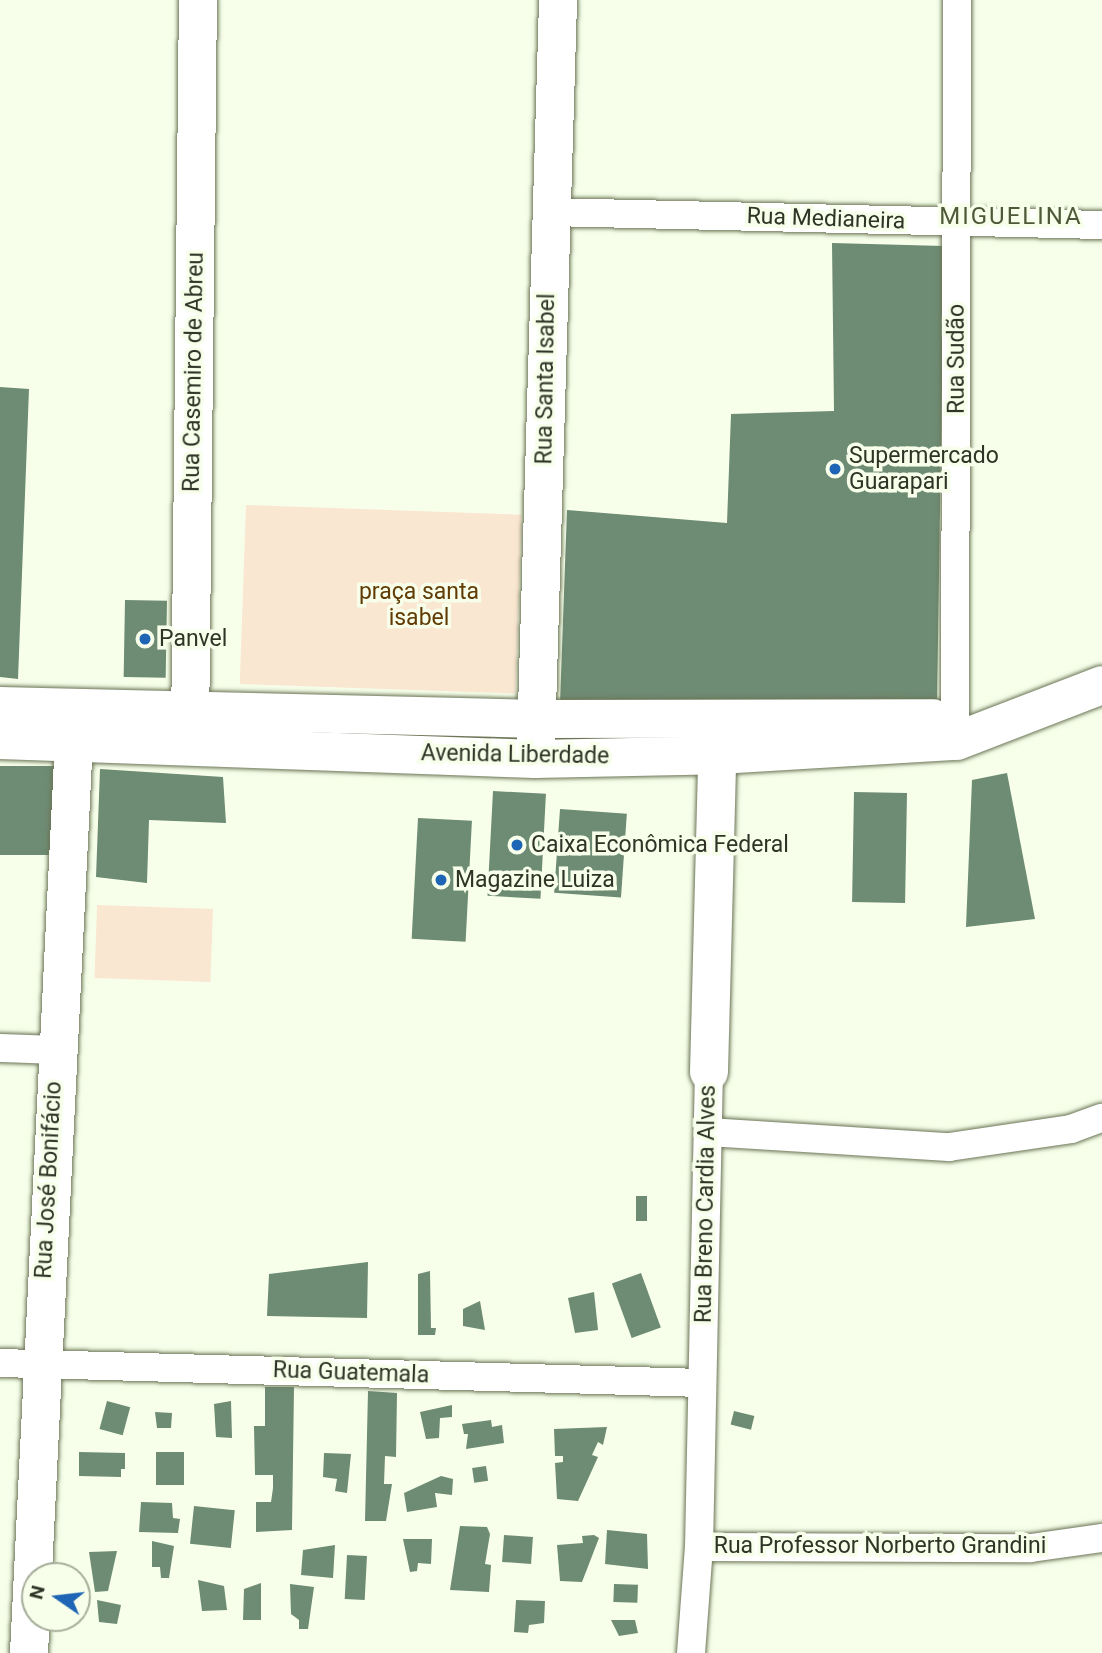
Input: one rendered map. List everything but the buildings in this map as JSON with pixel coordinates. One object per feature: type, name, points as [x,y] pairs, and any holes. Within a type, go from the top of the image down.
[{"type":"street","name":"Rua Casemiro de Abreu","points":[[190,727],[198,0]]},
{"type":"street","name":"Rua Santa Isabel","points":[[535,759],[558,0]]},
{"type":"street","name":"Rua Sudão","points":[[955,718],[957,0]]},
{"type":"street","name":"Rua Medianeira","points":[[550,212],[1102,225]]},
{"type":"street","name":"Avenida Liberdade","points":[[0,740],[75,725],[190,727],[538,719],[718,738],[957,741],[1102,685]]},
{"type":"street","name":"Avenida Liberdade","points":[[0,706],[75,725]]},
{"type":"street","name":"Avenida Liberdade","points":[[190,727],[535,759],[718,738],[955,718],[1026,715]]},
{"type":"street","name":"Rua José Bonifácio","points":[[29,1653],[40,1365],[75,725]]},
{"type":"street","name":"Rua Breno Cardia Alves","points":[[691,1653],[699,1547],[718,738]]},
{"type":"street","points":[[0,1048],[56,1050]]},
{"type":"street","points":[[708,1132],[949,1147],[1071,1129],[1102,1118]]},
{"type":"street","name":"Rua Guatemala","points":[[0,1363],[701,1383]]},
{"type":"street","name":"Rua Professor Norberto Grandini","points":[[699,1547],[1031,1548],[1102,1538]]},
{"type":"green space","name":"praça santa isabel","points":[[246,505],[522,515],[516,694],[240,684]]},
{"type":"green space","points":[[97,905],[213,909],[210,982],[95,978]]},
{"type":"place","name":"Supermercado Guarapari","points":[[835,469]]},
{"type":"place","name":"Panvel","points":[[145,639]]},
{"type":"place","name":"Caixa Econômica Federal","points":[[517,845]]},
{"type":"place","name":"Magazine Luiza","points":[[441,880]]},
{"type":"district","name":"MIGUELINA","points":[[1011,217]]}]
